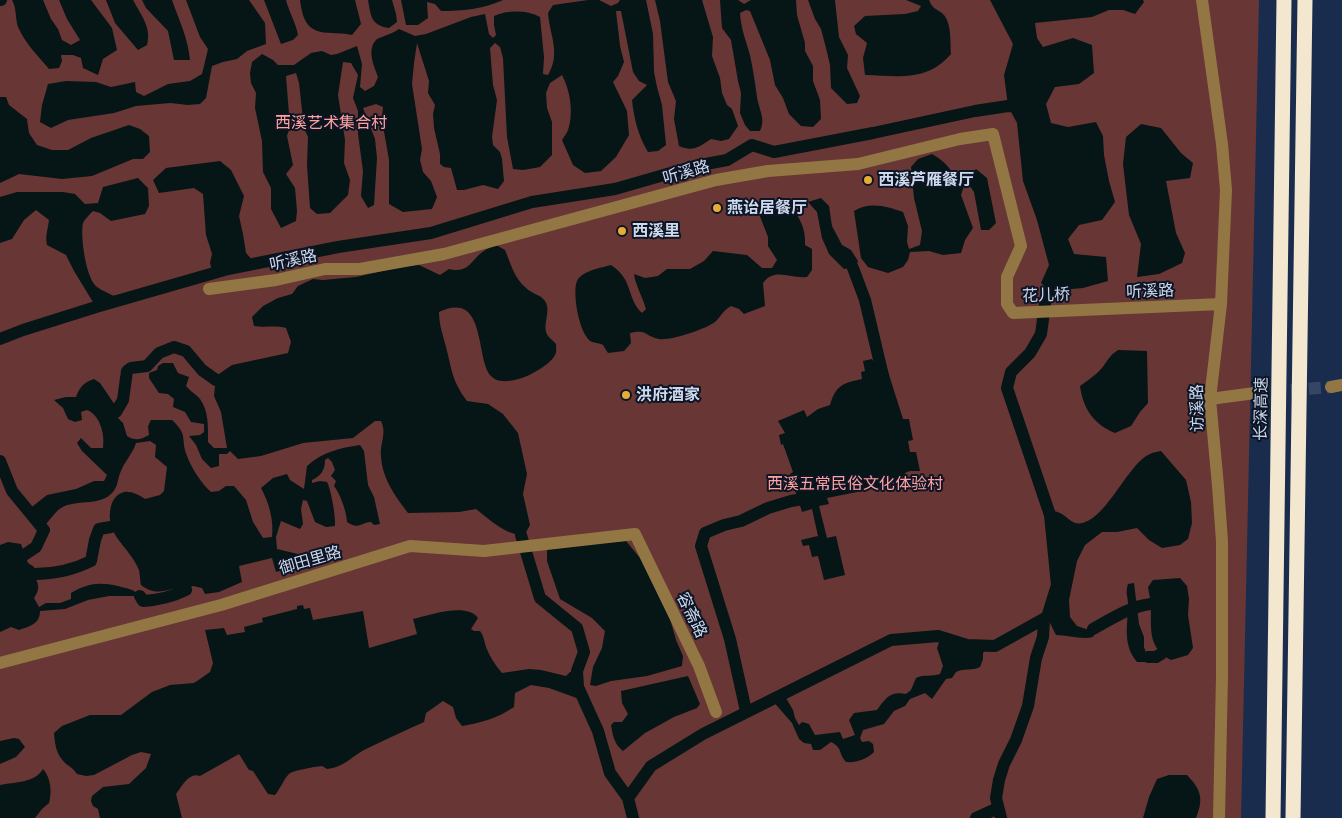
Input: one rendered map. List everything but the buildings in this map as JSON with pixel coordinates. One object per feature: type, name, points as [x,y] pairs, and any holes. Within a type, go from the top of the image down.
[{"type":"highway","name":"长深高速","points":[[1273,818],[1284,0]]},
{"type":"highway","points":[[1293,818],[1305,0]]},
{"type":"street","name":"访溪路","points":[[1202,0],[1221,135],[1226,190],[1221,304],[1210,399],[1222,541],[1219,818]]},
{"type":"street","name":"听溪路","points":[[208,289],[276,280],[325,269],[360,269],[444,254],[511,234],[716,180],[768,171],[858,164],[960,139],[993,134],[1021,246],[1007,277],[1007,304],[1013,313]]},
{"type":"street","name":"听溪路","points":[[1080,310],[1221,304]]},
{"type":"street","name":"花儿桥","points":[[1013,313],[1080,310]]},
{"type":"street","points":[[1210,399],[1255,393]]},
{"type":"street","name":"御田里路","points":[[0,663],[221,605],[410,546],[484,551],[635,534]]},
{"type":"street","name":"容斋路","points":[[635,534],[699,666],[716,712]]},
{"type":"green space","name":"西溪五常民俗文化体验村","points":[[0,0],[1259,0],[1241,818],[0,818]]},
{"type":"shaded area","points":[[12,0],[43,0],[62,40],[71,45],[80,40],[67,19],[59,0],[91,0],[112,28],[117,50],[103,59],[98,75],[83,68],[81,58],[73,55],[61,55],[62,61],[59,68],[49,69],[21,33]]},
{"type":"shaded area","points":[[106,0],[133,0],[147,27],[147,45],[138,50],[115,23]]},
{"type":"shaded area","points":[[142,0],[172,0],[185,37],[190,60],[174,60],[168,31],[146,8]]},
{"type":"shaded area","points":[[186,0],[249,0],[265,23],[266,44],[247,51],[237,59],[212,66],[206,98],[200,104],[170,103],[136,106],[114,113],[68,120],[51,128],[40,122],[42,105],[48,84],[66,81],[96,82],[111,87],[135,82],[136,92],[144,96],[168,84],[190,81],[202,74],[208,49],[200,37]]},
{"type":"shaded area","points":[[264,0],[286,0],[298,35],[293,40],[281,44]]},
{"type":"shaded area","points":[[300,0],[355,0],[361,24],[352,35],[317,31],[308,25],[305,20]]},
{"type":"shaded area","points":[[368,0],[392,0],[397,22],[389,28],[375,22],[371,16]]},
{"type":"shaded area","points":[[401,0],[503,0],[480,7],[449,11],[441,11],[435,4],[427,2],[428,18],[418,25],[406,25]]},
{"type":"shaded area","points":[[599,0],[611,6],[620,0],[646,0],[653,34],[654,72],[662,105],[666,145],[658,151],[648,152],[637,127],[632,100],[647,85],[639,81],[633,72],[621,11],[616,11],[624,62],[613,82],[627,111],[629,135],[616,157],[601,171],[585,173],[573,165],[562,140],[568,130],[571,109],[569,95],[562,75],[550,83],[546,93],[547,108],[552,122],[552,155],[540,167],[523,170],[513,169],[507,137],[503,58],[500,47],[495,43],[490,48],[493,85],[497,100],[492,137],[493,145],[500,152],[502,159],[504,181],[498,189],[483,185],[457,190],[451,168],[440,164],[440,154],[434,128],[433,114],[435,105],[428,93],[429,81],[417,43],[412,84],[422,149],[420,160],[423,172],[431,181],[437,197],[432,209],[403,212],[389,204],[389,160],[382,120],[383,107],[376,104],[363,108],[375,139],[377,158],[374,205],[368,208],[361,196],[363,171],[358,134],[358,111],[353,98],[358,75],[351,63],[343,62],[338,95],[345,140],[344,163],[350,180],[348,195],[330,213],[317,214],[310,208],[307,165],[308,137],[304,128],[299,83],[296,73],[286,76],[290,127],[287,136],[293,165],[286,174],[295,188],[297,211],[296,221],[281,228],[271,209],[271,188],[263,172],[262,141],[255,108],[256,93],[251,83],[252,62],[262,54],[278,65],[294,65],[311,53],[322,51],[331,55],[357,46],[362,64],[360,87],[365,91],[374,86],[378,77],[371,53],[377,39],[399,29],[415,36],[426,34],[471,17],[485,14],[489,34],[493,38],[496,35],[494,16],[523,12],[540,17],[544,57],[543,74],[548,75],[554,59],[554,45],[548,13],[553,5]]},
{"type":"shaded area","points":[[655,0],[702,0],[713,37],[712,56],[720,78],[722,93],[727,105],[732,109],[738,126],[729,139],[721,141],[711,139],[692,149],[679,146],[674,119],[676,101],[668,82],[660,21]]},
{"type":"shaded area","points":[[720,0],[738,0],[744,4],[751,0],[796,0],[797,15],[805,43],[805,51],[813,66],[813,81],[820,100],[821,119],[813,127],[801,126],[789,114],[783,98],[775,85],[770,60],[750,11],[746,10],[740,13],[762,114],[762,127],[760,131],[750,131],[745,125],[740,113],[741,93],[731,40],[722,28]]},
{"type":"shaded area","points":[[808,0],[835,0],[839,37],[848,55],[847,68],[860,96],[857,103],[847,104],[831,88],[830,65],[821,29]]},
{"type":"shaded area","points":[[906,0],[929,0],[933,7],[943,14],[948,22],[951,54],[942,63],[922,73],[901,76],[865,75],[863,58],[867,43],[856,34],[854,26],[865,16],[905,14],[918,11],[921,6]]},
{"type":"shaded area","points":[[990,0],[1143,0],[1144,2],[1135,14],[1123,10],[1109,10],[1092,17],[1035,23],[1037,38],[1043,47],[1073,38],[1092,45],[1094,73],[1079,84],[1055,87],[1046,104],[1051,123],[1068,127],[1096,122],[1103,136],[1104,155],[1115,202],[1102,220],[1079,225],[1068,239],[1074,254],[1106,257],[1108,281],[1083,288],[1050,291],[1041,283],[1049,265],[1037,220],[1023,181],[1017,123],[1008,106],[1004,75],[1013,44]]},
{"type":"shaded area","points":[[0,97],[6,97],[9,105],[27,119],[29,133],[37,145],[52,150],[68,150],[91,138],[129,125],[140,129],[149,136],[150,152],[143,159],[133,159],[92,176],[62,179],[19,174],[0,183]]},
{"type":"shaded area","points":[[1141,124],[1161,128],[1181,153],[1193,163],[1190,178],[1166,181],[1176,233],[1185,253],[1182,263],[1159,274],[1137,277],[1141,244],[1129,215],[1123,164],[1126,137]]},
{"type":"shaded area","points":[[932,154],[948,166],[958,183],[967,179],[976,169],[987,178],[996,223],[989,230],[981,230],[974,192],[969,185],[964,186],[961,195],[973,228],[965,240],[961,253],[943,255],[929,251],[910,252],[908,260],[903,267],[888,273],[868,267],[861,258],[854,211],[866,206],[873,206],[903,212],[908,226],[907,242],[909,249],[920,245],[922,231],[914,198],[911,167],[918,159]]},
{"type":"shaded area","points":[[220,161],[231,170],[244,196],[239,216],[246,253],[255,263],[213,274],[210,263],[212,254],[206,235],[203,194],[194,188],[159,193],[153,180],[166,168]]},
{"type":"shaded area","points":[[138,178],[148,188],[149,206],[145,214],[111,221],[100,213],[93,211],[86,218],[82,229],[87,267],[93,282],[99,289],[122,300],[96,307],[66,255],[47,245],[46,236],[49,220],[36,210],[24,220],[12,239],[0,243],[0,197],[17,192],[63,192],[75,194],[85,204],[98,203],[103,187]]},
{"type":"shaded area","points":[[821,198],[829,206],[832,226],[842,245],[851,250],[858,261],[856,267],[844,269],[829,254],[822,238],[817,212],[808,202]]},
{"type":"shaded area","points":[[789,205],[796,214],[803,228],[805,245],[812,249],[812,270],[807,277],[772,276],[763,283],[765,306],[744,314],[739,309],[731,306],[710,325],[679,336],[659,339],[643,332],[630,333],[631,343],[624,351],[608,353],[603,345],[592,342],[587,338],[580,323],[575,294],[577,281],[583,274],[592,270],[611,265],[618,271],[627,283],[637,307],[642,313],[646,309],[634,274],[645,278],[658,276],[667,269],[690,269],[704,261],[713,251],[747,255],[762,268],[772,268],[777,260],[768,246],[768,237],[756,206]]},
{"type":"shaded area","points":[[496,245],[505,250],[518,280],[528,290],[545,301],[547,305],[546,332],[556,344],[556,354],[543,367],[525,377],[515,380],[497,380],[491,376],[486,367],[477,329],[472,318],[465,310],[454,307],[439,312],[439,317],[453,375],[462,394],[467,401],[488,404],[503,414],[518,433],[527,474],[523,494],[530,525],[525,534],[512,533],[505,530],[476,509],[459,512],[408,513],[394,493],[384,472],[381,456],[383,426],[381,421],[375,421],[353,438],[303,443],[261,456],[238,459],[230,451],[227,454],[219,454],[219,466],[211,468],[202,459],[196,445],[189,436],[200,435],[204,432],[204,424],[191,422],[185,412],[173,407],[174,399],[168,394],[159,393],[149,378],[149,373],[157,370],[158,366],[163,363],[173,363],[178,373],[189,377],[186,386],[200,399],[205,409],[208,442],[214,448],[227,448],[221,412],[214,396],[216,376],[232,365],[288,353],[291,342],[286,328],[254,326],[252,317],[263,306],[278,298],[292,294],[298,286],[313,279],[356,277],[405,266],[419,265],[440,275],[449,269],[466,268],[480,254]]},
{"type":"shaded area","points":[[1118,350],[1147,351],[1148,403],[1131,426],[1115,433],[1101,425],[1090,414],[1081,394],[1080,386],[1097,373]]},
{"type":"shaded area","points":[[872,359],[873,361],[884,359],[903,419],[909,419],[913,440],[908,441],[910,452],[916,452],[920,471],[905,473],[905,479],[892,481],[892,485],[827,498],[829,504],[819,506],[827,538],[836,536],[845,575],[824,580],[818,556],[812,557],[809,545],[803,546],[801,540],[818,536],[812,509],[802,512],[790,474],[793,472],[783,444],[781,445],[779,435],[785,433],[778,421],[804,410],[807,417],[818,409],[830,405],[832,398],[841,386],[862,379],[861,372],[865,371],[863,361]]},
{"type":"shaded area","points":[[94,379],[100,383],[115,405],[117,417],[123,423],[127,436],[130,438],[138,439],[149,435],[148,426],[151,420],[172,420],[181,430],[187,456],[200,480],[211,492],[219,491],[226,486],[234,486],[246,500],[253,522],[263,538],[272,537],[272,518],[261,488],[273,478],[287,474],[290,480],[304,489],[307,466],[313,461],[332,451],[360,445],[364,451],[368,485],[374,497],[380,524],[374,525],[371,522],[357,526],[347,522],[343,503],[334,486],[336,481],[331,476],[335,470],[328,458],[325,460],[322,472],[312,480],[312,483],[327,482],[333,504],[335,526],[326,527],[315,522],[307,501],[303,500],[301,509],[303,524],[300,529],[281,521],[276,537],[277,549],[302,555],[309,562],[276,572],[272,558],[239,566],[242,582],[219,592],[205,594],[202,588],[193,586],[178,592],[173,589],[157,592],[145,588],[141,585],[139,570],[135,561],[114,533],[110,516],[111,506],[117,495],[127,492],[145,499],[160,495],[164,491],[167,467],[155,457],[156,445],[150,441],[136,443],[120,473],[115,489],[104,499],[67,505],[56,512],[42,527],[28,510],[47,495],[76,489],[94,481],[104,481],[107,475],[82,451],[77,443],[81,438],[91,448],[103,448],[101,426],[95,416],[87,410],[81,412],[82,420],[75,422],[68,419],[63,408],[54,400],[76,397],[82,386]]},
{"type":"shaded area","points":[[1161,451],[1186,480],[1191,502],[1192,523],[1188,539],[1180,545],[1162,548],[1149,540],[1137,528],[1117,532],[1102,532],[1085,545],[1077,561],[1069,600],[1070,617],[1077,626],[1093,629],[1095,633],[1093,637],[1089,638],[1056,635],[1047,617],[1057,585],[1048,509],[1061,513],[1075,523],[1085,522],[1095,516],[1105,506],[1141,460],[1151,453]]},
{"type":"shaded area","points":[[626,541],[640,558],[670,619],[683,656],[682,666],[647,676],[611,681],[596,686],[590,685],[593,667],[602,648],[605,631],[592,618],[560,599],[547,561],[547,548]]},
{"type":"shaded area","points":[[8,542],[21,544],[28,563],[34,567],[38,589],[34,598],[39,607],[46,603],[60,603],[71,599],[71,593],[94,584],[118,586],[132,590],[140,596],[109,596],[88,600],[65,609],[40,611],[36,622],[30,626],[19,630],[11,627],[0,632],[0,545]]},
{"type":"shaded area","points":[[1180,578],[1187,586],[1189,599],[1188,615],[1193,648],[1188,655],[1171,660],[1158,650],[1152,638],[1151,605],[1148,587],[1153,580]]},
{"type":"shaded area","points":[[1134,583],[1139,624],[1144,637],[1144,647],[1149,662],[1137,662],[1129,648],[1127,590],[1128,584]]},
{"type":"shaded area","points":[[303,605],[304,609],[310,608],[313,620],[363,611],[369,648],[417,634],[413,619],[457,610],[473,613],[478,618],[471,629],[480,631],[489,654],[502,673],[529,669],[566,676],[570,672],[577,671],[578,687],[585,701],[549,688],[531,685],[515,693],[514,707],[508,711],[489,719],[462,726],[456,718],[453,707],[443,701],[426,713],[424,722],[364,750],[342,764],[333,768],[327,769],[322,766],[289,774],[275,795],[268,794],[239,754],[200,776],[192,776],[186,780],[176,794],[182,818],[100,818],[98,809],[93,806],[91,801],[92,796],[103,787],[129,784],[146,768],[151,754],[141,752],[132,755],[94,775],[86,776],[77,774],[62,760],[56,749],[54,733],[62,726],[90,715],[121,715],[152,692],[170,685],[194,683],[200,679],[210,672],[213,663],[205,630],[224,628],[227,635],[245,632],[244,627],[263,622],[262,618],[297,609],[297,606]]},
{"type":"shaded area","points":[[941,637],[967,645],[989,646],[983,653],[980,667],[956,672],[952,678],[946,679],[932,699],[925,693],[910,699],[905,706],[894,711],[884,724],[863,730],[860,738],[862,742],[869,741],[873,744],[874,752],[861,760],[846,762],[837,746],[831,742],[820,750],[813,750],[811,744],[804,743],[799,739],[792,723],[771,699],[783,693],[799,725],[802,722],[809,724],[815,735],[840,732],[843,739],[855,735],[849,720],[854,713],[877,710],[889,696],[901,693],[906,694],[911,690],[916,678],[940,674],[943,666],[937,648]]},
{"type":"shaded area","points":[[688,676],[700,704],[697,708],[674,717],[645,733],[623,751],[614,740],[611,725],[614,722],[622,722],[628,714],[622,703],[621,691]]},
{"type":"shaded area","points":[[14,738],[19,739],[25,747],[16,757],[0,764],[0,741]]},
{"type":"shaded area","points":[[43,769],[50,785],[49,803],[35,818],[0,818],[0,785],[30,779],[39,774]]},
{"type":"shaded area","points":[[1169,775],[1187,775],[1195,785],[1200,795],[1200,805],[1196,818],[1143,818],[1157,779]]},
{"type":"waterway","points":[[0,339],[96,307],[228,269],[338,247],[431,233],[532,202],[615,189],[695,166],[727,160],[752,145],[774,152],[975,111],[1008,106],[1024,107]]},
{"type":"waterway","points":[[853,268],[865,300],[883,376]]},
{"type":"waterway","points":[[628,798],[651,766],[703,734],[891,640],[938,636],[967,645],[995,646],[1047,617],[1057,585],[1050,515],[1007,388],[1011,372],[1030,353],[1041,334],[1046,297],[1055,283],[1055,276]]},
{"type":"waterway","points":[[116,412],[123,400],[127,371],[131,368],[147,366],[159,353],[174,347],[186,351],[202,370],[216,380]]},
{"type":"waterway","points":[[0,461],[12,491],[44,530],[36,547],[24,555]]},
{"type":"waterway","points":[[746,711],[730,639],[701,546],[705,533],[724,525],[741,521],[768,508],[791,501],[816,497]]},
{"type":"waterway","points":[[34,574],[63,571],[91,561],[99,529],[111,527]]},
{"type":"waterway","points":[[521,535],[540,598],[577,628],[584,652],[577,671],[578,687],[598,731],[610,773],[628,798],[633,818]]},
{"type":"waterway","points":[[140,596],[143,601],[154,600],[186,590]]},
{"type":"waterway","points":[[1093,629],[1129,610],[1151,604]]},
{"type":"waterway","points":[[1001,818],[996,798],[999,780],[1028,706],[1036,658],[1043,637],[1044,619]]},
{"type":"waterway","points":[[1148,657],[1156,657],[1161,654]]},
{"type":"waterway","points":[[976,818],[998,808]]},
{"type":"tunnel","points":[[1255,393],[1331,387]]},
{"type":"place","name":"西溪芦雁餐厅","points":[[868,180]]},
{"type":"place","name":"燕诒居餐厅","points":[[717,208]]},
{"type":"place","name":"西溪里","points":[[622,231]]},
{"type":"place","name":"洪府酒家","points":[[626,395]]},
{"type":"park label","name":"西溪艺术集合村","points":[[331,123]]}]
